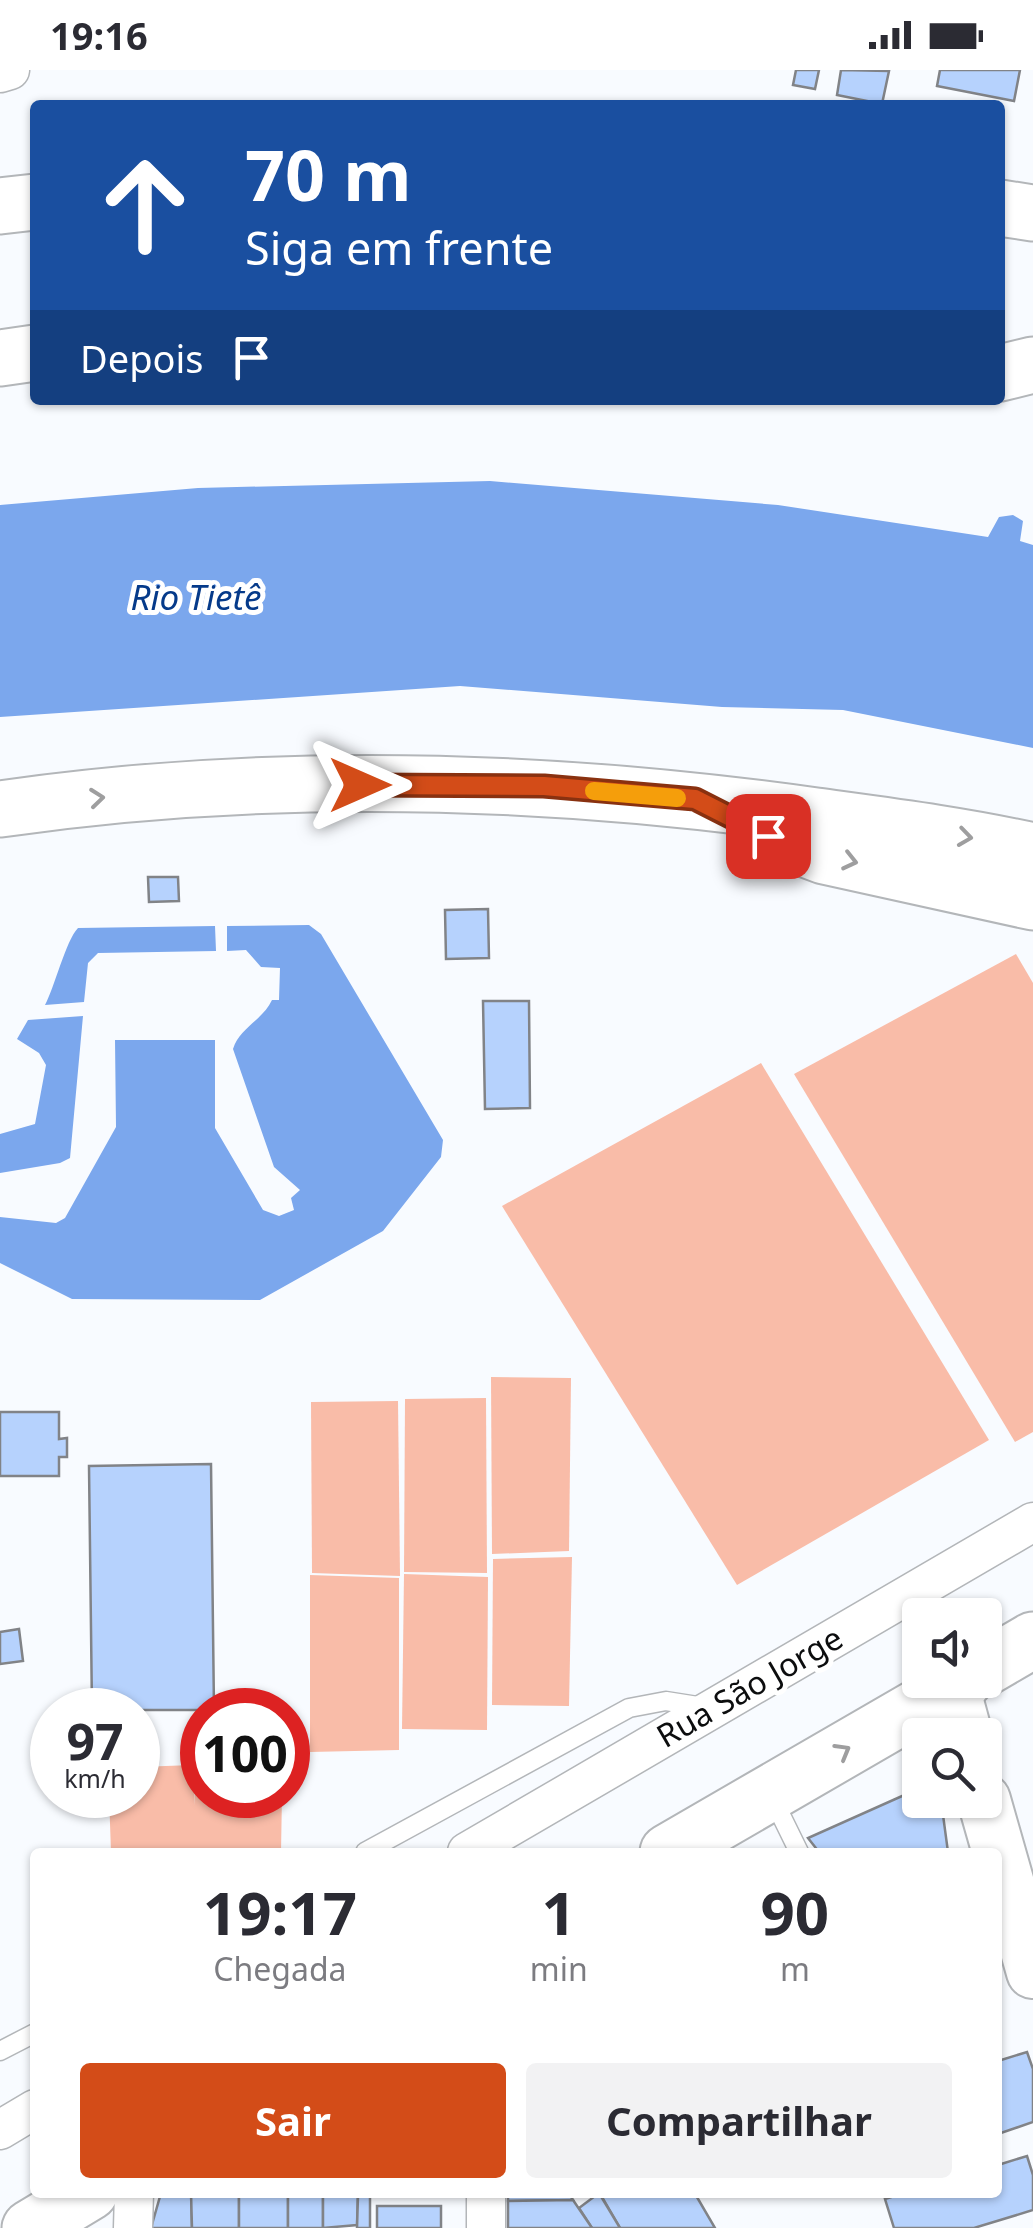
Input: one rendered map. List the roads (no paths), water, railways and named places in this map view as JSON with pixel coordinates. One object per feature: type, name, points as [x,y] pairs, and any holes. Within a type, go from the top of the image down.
[{"type":"highway","points":[[0,206],[30,203]]},
{"type":"highway","points":[[1005,209],[1033,213]]},
{"type":"highway","points":[[0,358],[30,354]]},
{"type":"highway","points":[[1005,371],[1033,365]]},
{"type":"highway","points":[[1005,396],[1033,402]]},
{"type":"highway","points":[[0,809],[249,784],[544,786],[695,799],[979,839],[1033,851]]},
{"type":"highway","points":[[695,799],[768,836],[824,856],[1033,902]]},
{"type":"highway","points":[[1002,1665],[1033,1640]]},
{"type":"highway","points":[[675,1848],[771,1793],[958,1698]]},
{"type":"highway","points":[[30,2228],[80,2198]]},
{"type":"main road","points":[[1002,1878],[1033,1972]]},
{"type":"street","points":[[0,74],[10,70]]},
{"type":"street","name":"Rua São Jorge","points":[[474,1848],[1033,1522]]},
{"type":"street","points":[[0,2130],[30,2112]]},
{"type":"street","points":[[133,2228],[134,2198]]},
{"type":"street","points":[[486,2198],[486,2228]]},
{"type":"lane","points":[[373,1848],[629,1708],[666,1701],[710,1708]]},
{"type":"lane","points":[[771,1793],[796,1848]]},
{"type":"lane","points":[[0,2051],[30,2036]]},
{"type":"water","name":"Rio Tietê","points":[[490,481],[778,505],[988,537],[999,517],[1013,515],[1023,521],[1020,541],[1033,545],[1033,748],[843,710],[722,707],[460,686],[0,717],[0,505],[198,488]]},
{"type":"water","points":[[309,925],[321,934],[443,1140],[441,1157],[383,1231],[260,1300],[72,1299],[0,1263],[0,1217],[56,1223],[65,1218],[116,1127],[115,1040],[215,1040],[215,1128],[263,1210],[279,1216],[294,1210],[291,1198],[300,1190],[274,1167],[233,1049],[272,1000],[279,1000],[280,968],[261,967],[246,950],[227,951],[227,926]]},
{"type":"water","points":[[215,926],[216,951],[98,953],[88,963],[84,1002],[45,1005],[78,928]]},
{"type":"water","points":[[83,1016],[70,1158],[0,1173],[0,1134],[35,1124],[46,1065],[39,1053],[17,1039],[28,1020]]}]
